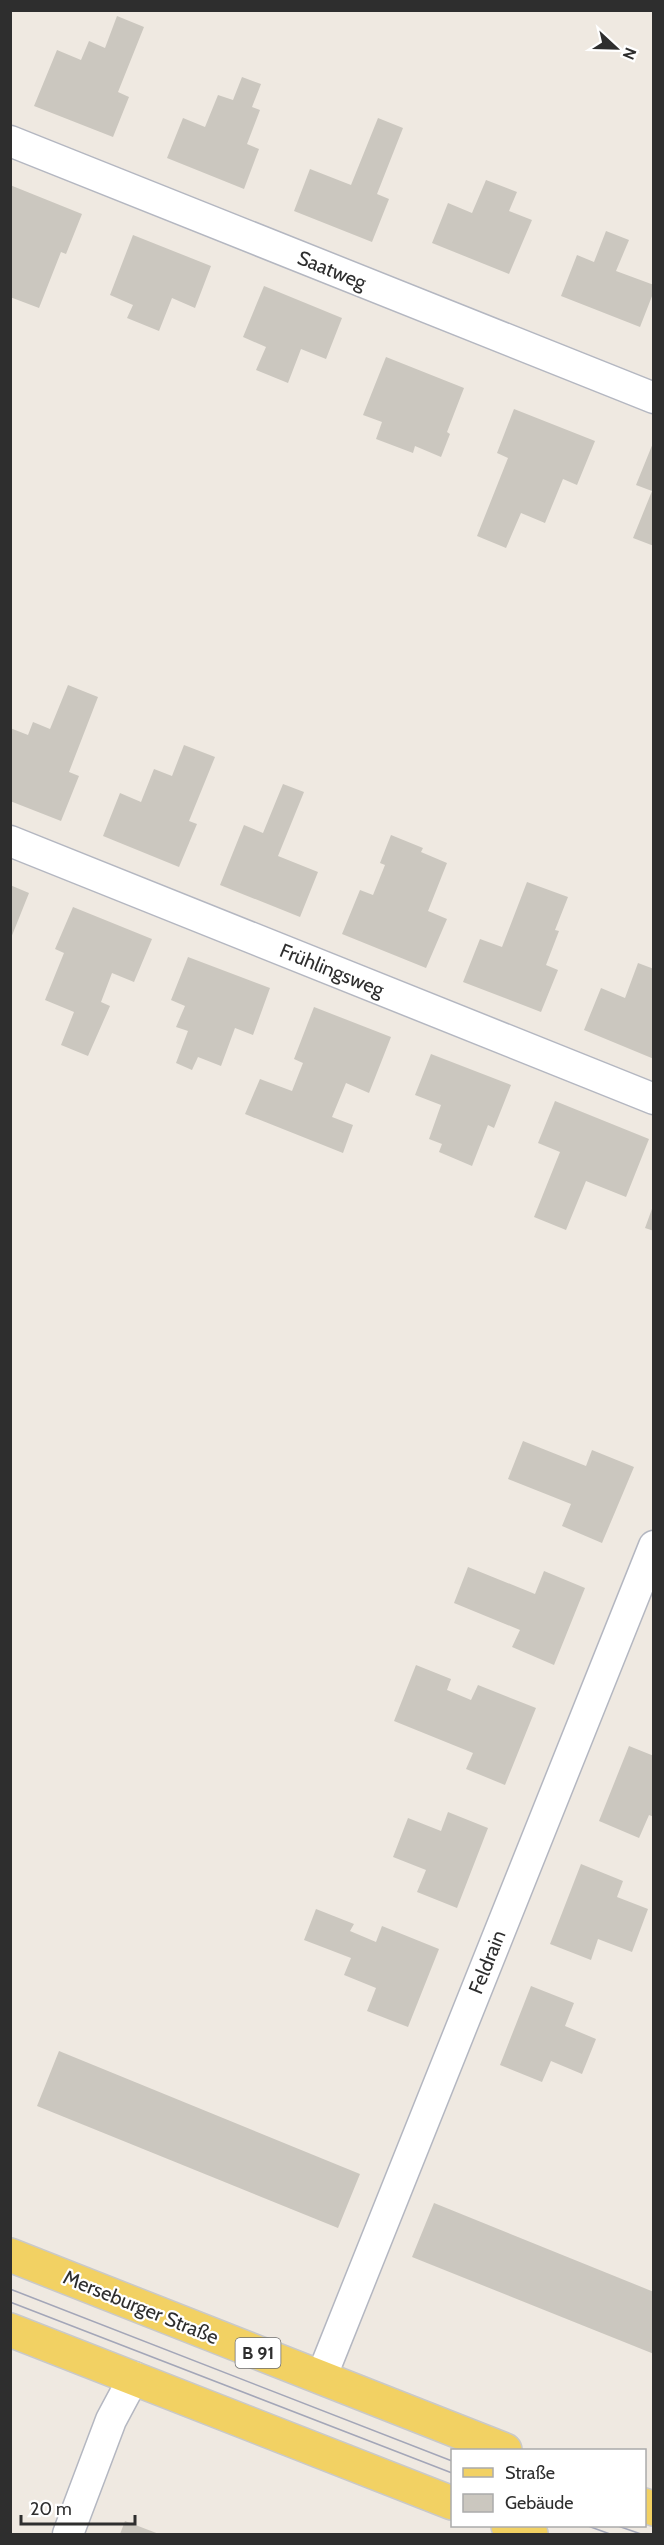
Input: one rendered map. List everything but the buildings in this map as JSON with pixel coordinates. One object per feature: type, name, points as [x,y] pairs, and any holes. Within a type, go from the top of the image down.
[{"type":"main road","name":"Merseburger Straße","points":[[10,2255],[500,2449]]},
{"type":"main road","points":[[10,2330],[451,2502]]},
{"type":"main road","points":[[511,2527],[531,2535]]},
{"type":"street","name":"Saatweg","points":[[10,141],[654,398]]},
{"type":"street","name":"Frühlingsweg","points":[[10,841],[654,1099]]},
{"type":"street","name":"Feldrain","points":[[321,2378],[654,1546]]},
{"type":"street","points":[[68,2535],[111,2420],[134,2377]]},
{"type":"tram line","points":[[10,2289],[451,2461]]},
{"type":"tram line","points":[[10,2302],[451,2473]]},
{"type":"tram line","points":[[591,2527],[610,2534]]},
{"type":"tram line","points":[[621,2527],[641,2534]]}]
